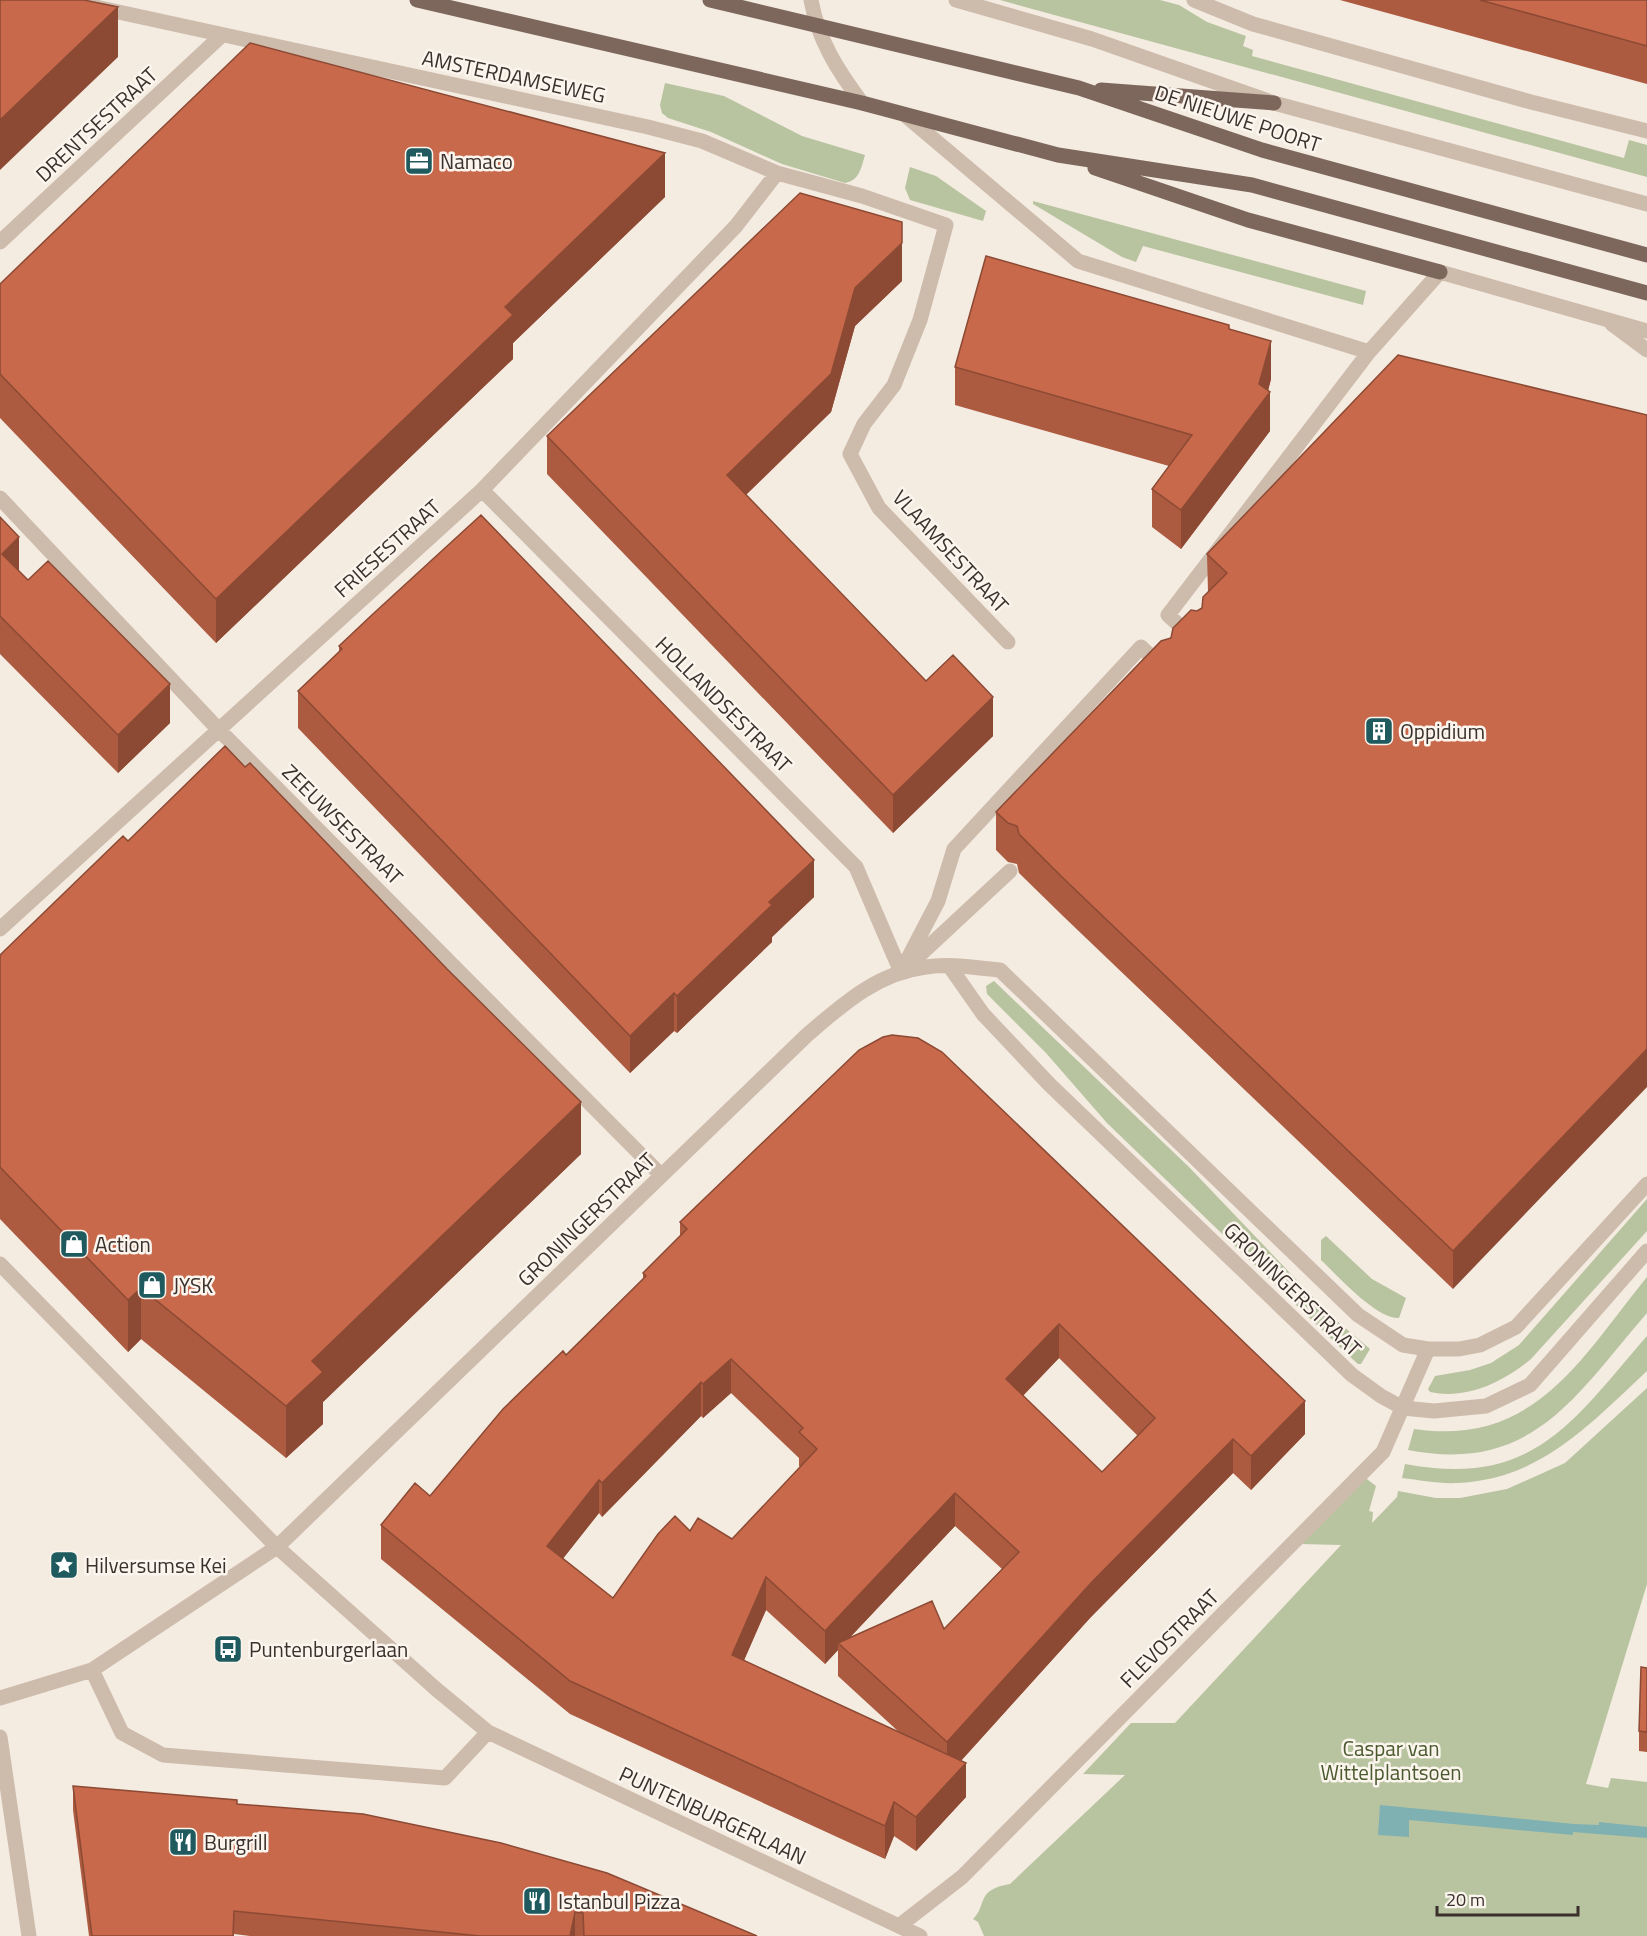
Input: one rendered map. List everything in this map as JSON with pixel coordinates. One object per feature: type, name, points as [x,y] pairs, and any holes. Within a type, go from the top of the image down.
[{"type":"main road","points":[[417,0],[862,103],[1058,155],[1248,220],[1440,273]]},
{"type":"main road","points":[[710,0],[815,23]]},
{"type":"main road","name":"DE NIEUWE POORT","points":[[815,23],[1079,88],[1262,150],[1647,255]]},
{"type":"main road","points":[[1079,88],[1274,103]]},
{"type":"main road","points":[[1058,155],[1252,185],[1647,293]]},
{"type":"street","name":"AMSTERDAMSEWEG","points":[[63,0],[648,127],[702,141],[777,172],[861,196],[946,225]]},
{"type":"street","points":[[811,0],[815,23],[834,65],[862,103]]},
{"type":"street","name":"DE NIEUWE POORT","points":[[956,0],[1092,39],[1274,103],[1647,204]]},
{"type":"street","points":[[1194,0],[1253,24],[1531,102],[1647,131]]},
{"type":"street","name":"DRENTSESTRAAT","points":[[0,242],[221,36]]},
{"type":"street","points":[[905,115],[1078,261],[1369,351]]},
{"type":"street","name":"FRIESESTRAAT","points":[[0,929],[482,490],[736,226],[777,172]]},
{"type":"street","name":"VLAAMSESTRAAT","points":[[946,225],[920,320],[894,385],[864,424],[849,454],[879,507],[1008,642]]},
{"type":"street","points":[[1195,640],[1168,615],[1369,351],[1440,273],[1647,331]]},
{"type":"street","points":[[1604,319],[1647,350]]},
{"type":"street","name":"HOLLANDSESTRAAT","points":[[482,490],[856,867],[901,972]]},
{"type":"street","name":"ZEEUWSESTRAAT","points":[[0,498],[219,730],[661,1175]]},
{"type":"street","points":[[901,972],[938,901],[954,849],[1141,647],[1164,670]]},
{"type":"street","points":[[901,972],[1010,871]]},
{"type":"street","name":"GRONINGERSTRAAT","points":[[0,1698],[92,1670],[277,1547],[807,1035],[852,996],[901,972],[927,966],[1000,970],[1358,1315],[1403,1345],[1428,1349],[1459,1349],[1480,1345],[1516,1327],[1647,1184]]},
{"type":"street","name":"GRONINGERSTRAAT","points":[[950,967],[983,1014],[1049,1084],[1352,1375],[1381,1396],[1403,1408],[1434,1411],[1486,1406],[1530,1385],[1565,1348],[1647,1251]]},
{"type":"street","name":"PUNTENBURGERLAAN","points":[[0,1263],[277,1547],[436,1689],[488,1732],[920,1936]]},
{"type":"street","name":"FLEVOSTRAAT","points":[[898,1926],[962,1877],[1383,1452],[1428,1349]]},
{"type":"street","points":[[92,1670],[122,1733],[163,1755],[445,1778],[488,1732]]},
{"type":"street","points":[[0,1737],[29,1936]]},
{"type":"green space","points":[[1000,0],[1160,0],[1179,5],[1207,22],[1246,36],[1243,46],[1253,50],[1252,56],[1624,158],[1629,140],[1647,145],[1647,177]]},
{"type":"green space","points":[[665,83],[724,96],[802,136],[865,155],[859,173],[854,179],[845,183],[782,164],[711,132],[668,118],[662,113],[660,105]]},
{"type":"green space","points":[[910,167],[936,176],[986,211],[983,221],[910,200],[905,188]]},
{"type":"green space","points":[[1033,201],[1366,291],[1363,305],[1143,246],[1136,262],[1122,257],[1033,204]]},
{"type":"green space","points":[[994,981],[1189,1167],[1330,1315],[1370,1349],[1361,1364],[1348,1355],[1107,1123],[1046,1053],[987,994],[986,986]]},
{"type":"green space","points":[[1647,1199],[1647,1231],[1531,1359],[1509,1375],[1484,1387],[1457,1393],[1430,1392],[1428,1389],[1435,1376],[1470,1370],[1491,1363],[1519,1345]]},
{"type":"green space","points":[[1326,1236],[1372,1279],[1406,1298],[1399,1318],[1380,1312],[1369,1304],[1321,1260],[1321,1240]]},
{"type":"green space","points":[[1647,1277],[1647,1313],[1597,1373],[1547,1422],[1520,1439],[1488,1450],[1451,1454],[1408,1450],[1414,1429],[1456,1431],[1492,1424],[1523,1410],[1551,1390],[1600,1337]]},
{"type":"green space","points":[[1647,1336],[1647,1371],[1584,1429],[1539,1460],[1514,1472],[1487,1480],[1450,1483],[1402,1478],[1405,1464],[1449,1469],[1487,1466],[1518,1457],[1546,1441],[1571,1421],[1596,1396]]},
{"type":"green space","name":"Caspar van Wittelplantsoen","points":[[1647,1388],[1647,1584],[1586,1784],[1608,1788],[1611,1778],[1647,1782],[1647,1936],[984,1936],[978,1922],[973,1919],[987,1894],[1010,1884],[1125,1775],[1083,1774],[1131,1723],[1175,1723],[1341,1545],[1300,1544],[1363,1476],[1376,1486],[1369,1511],[1373,1512],[1372,1523],[1397,1497],[1398,1491],[1436,1498],[1460,1498],[1507,1489],[1565,1463]]},
{"type":"water","points":[[1380,1805],[1574,1824],[1599,1825],[1599,1822],[1647,1827],[1647,1838],[1573,1832],[1573,1835],[1409,1820],[1409,1837],[1378,1835]]},
{"type":"building","points":[[0,0],[84,0],[118,7],[0,120]]},
{"type":"building","points":[[1480,0],[1647,0],[1647,46]]},
{"type":"building","points":[[250,43],[665,153],[505,307],[513,315],[216,599],[0,374],[0,284]]},
{"type":"building","points":[[800,193],[902,222],[902,243],[855,288],[831,374],[727,475],[926,681],[953,655],[993,697],[893,795],[547,436]]},
{"type":"building","points":[[986,256],[1229,325],[1229,329],[1271,341],[1259,384],[1270,392],[1181,510],[1152,489],[1192,435],[955,367]]},
{"type":"building","name":"Oppidium","points":[[1398,355],[1647,415],[1647,1049],[1453,1251],[1064,879],[1019,834],[1017,826],[1008,823],[996,812],[1161,641],[1171,638],[1173,628],[1191,610],[1197,611],[1202,608],[1203,597],[1227,573],[1207,554]]},
{"type":"building","points":[[481,515],[814,860],[769,902],[772,905],[677,996],[674,993],[630,1036],[298,691],[342,649],[339,646]]},
{"type":"building","points":[[0,517],[19,537],[2,554],[28,580],[48,561],[170,684],[118,735],[0,616]]},
{"type":"building","points":[[225,746],[245,767],[250,763],[447,969],[581,1102],[312,1361],[323,1372],[286,1406],[141,1288],[128,1300],[0,1167],[0,955],[123,836],[128,841]]},
{"type":"building","points":[[892,1035],[918,1038],[942,1052],[1305,1401],[1251,1456],[1233,1439],[1090,1584],[947,1742],[838,1643],[932,1601],[944,1629],[1019,1552],[955,1493],[825,1631],[766,1577],[732,1655],[966,1763],[916,1817],[894,1802],[885,1826],[570,1681],[381,1525],[415,1483],[430,1496],[503,1409],[563,1351],[566,1355],[646,1276],[643,1273],[687,1229],[680,1222],[859,1050],[883,1037]],"holes":[[[1059,1324],[1155,1418],[1102,1472],[1006,1379]],[[731,1359],[803,1428],[799,1432],[817,1449],[732,1539],[698,1518],[690,1531],[675,1516],[658,1534],[613,1598],[547,1546],[599,1480],[602,1483],[701,1382],[703,1384]]]},
{"type":"building","points":[[1641,1667],[1647,1668],[1647,1732],[1639,1731]]},
{"type":"building","points":[[73,1786],[237,1800],[237,1804],[363,1814],[501,1843],[607,1873],[757,1936],[584,1936],[583,1913],[575,1912],[570,1936],[480,1936],[234,1911],[233,1936],[92,1936]]},
{"type":"place","name":"Namaco","points":[[419,161]]},
{"type":"place","name":"Oppidium","points":[[1379,731]]},
{"type":"place","name":"Action","points":[[74,1244]]},
{"type":"place","name":"JYSK","points":[[152,1285]]},
{"type":"place","name":"Hilversumse Kei","points":[[64,1565]]},
{"type":"place","name":"Puntenburgerlaan","points":[[228,1649]]},
{"type":"place","name":"Burgrill","points":[[183,1842]]},
{"type":"place","name":"Istanbul Pizza","points":[[537,1901]]}]
